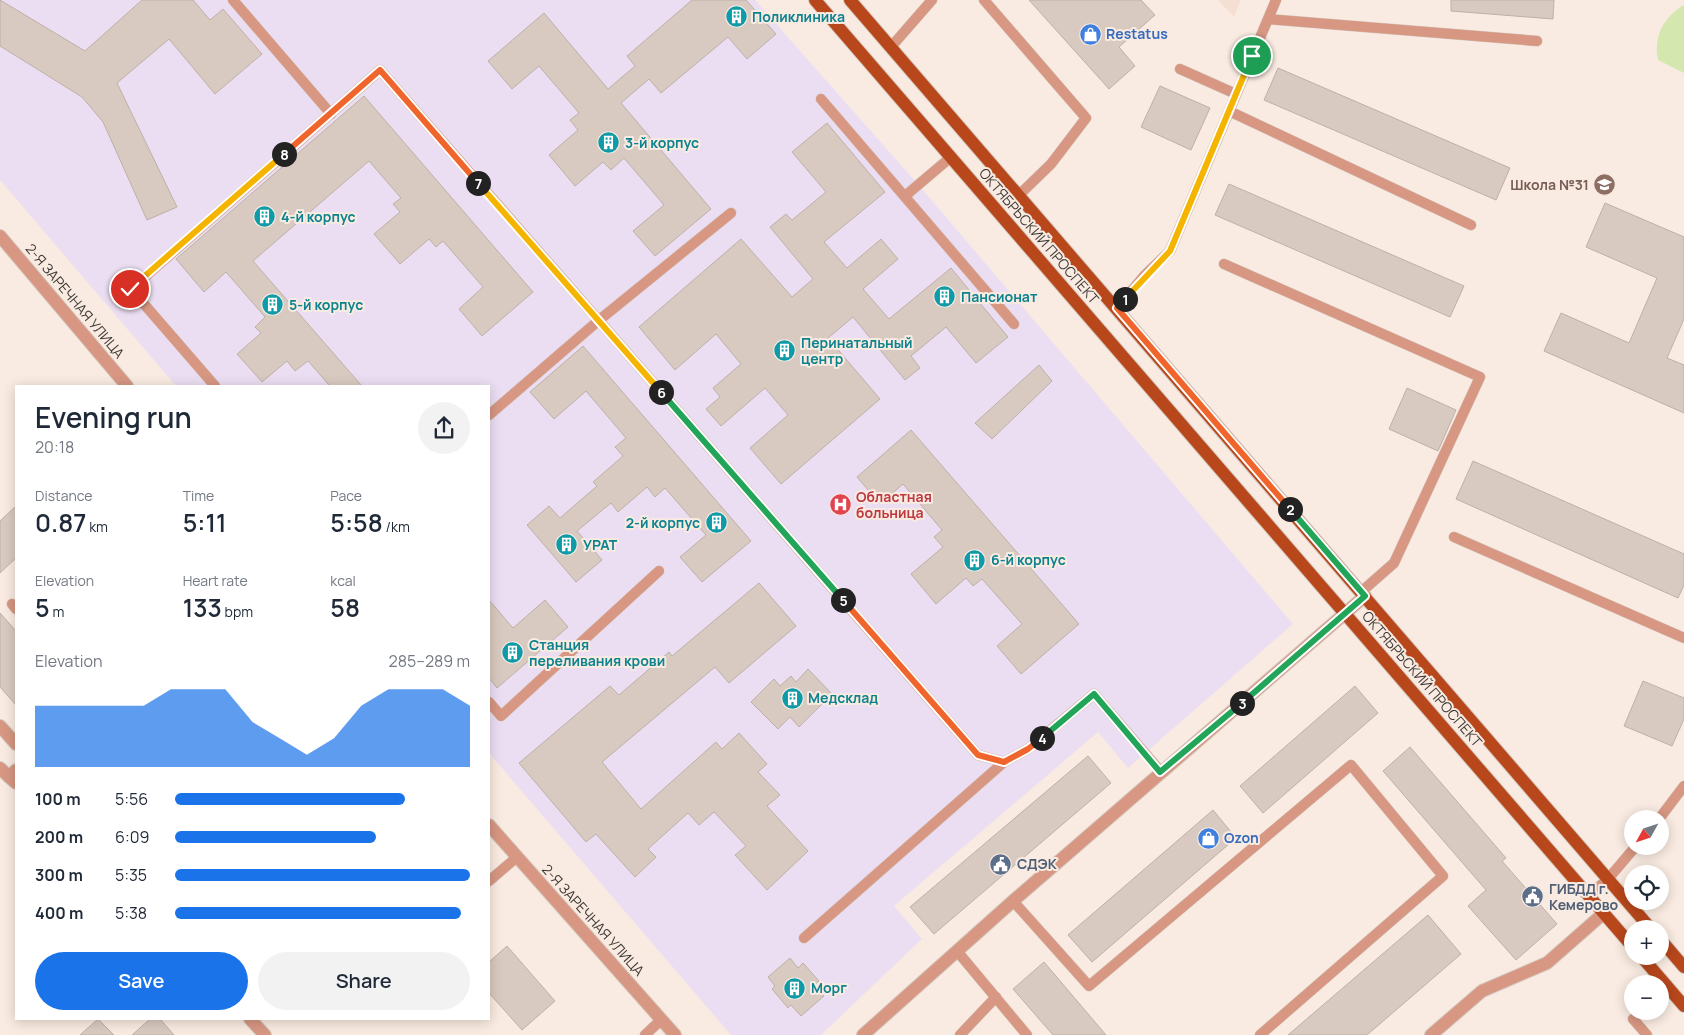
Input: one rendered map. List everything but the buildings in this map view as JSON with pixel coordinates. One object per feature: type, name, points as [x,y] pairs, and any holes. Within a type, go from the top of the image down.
[{"type":"main road","name":"ОКТЯБРЬСКИЙ ПРОСПЕКТ","points":[[815,0],[1624,937]]},
{"type":"main road","name":"ОКТЯБРЬСКИЙ ПРОСПЕКТ","points":[[850,0],[1643,920]]},
{"type":"main road","points":[[1669,950],[1684,967]]},
{"type":"main road","points":[[1649,965],[1684,1006]]},
{"type":"street","name":"2-Я ЗАРЕЧНАЯ УЛИЦА","points":[[0,236],[126,385]]},
{"type":"street","points":[[863,1035],[1160,772],[1345,614],[1363,594]]},
{"type":"street","points":[[0,726],[15,743]]},
{"type":"street","name":"2-Я ЗАРЕЧНАЯ УЛИЦА","points":[[490,826],[675,1035]]},
{"type":"street","points":[[1431,1035],[1482,992],[1547,963],[1604,913]]},
{"type":"street","points":[[251,1020],[264,1035]]},
{"type":"lane","points":[[233,0],[331,114]]},
{"type":"lane","points":[[891,47],[932,0]]},
{"type":"lane","points":[[984,0],[1086,118],[1051,164],[1019,194]]},
{"type":"lane","points":[[1117,308],[1170,251],[1276,0]]},
{"type":"lane","points":[[1268,19],[1537,41]]},
{"type":"lane","points":[[1180,69],[1236,94]]},
{"type":"lane","points":[[214,385],[130,289],[380,70],[978,755],[1004,762]]},
{"type":"lane","points":[[821,99],[1014,324]]},
{"type":"lane","points":[[1229,111],[1471,225]]},
{"type":"lane","points":[[905,196],[951,157]]},
{"type":"lane","points":[[490,414],[598,321],[731,213]]},
{"type":"lane","points":[[1224,264],[1480,378],[1394,563],[1363,594]]},
{"type":"lane","points":[[1454,537],[1684,638]]},
{"type":"lane","points":[[490,703],[501,716],[659,571]]},
{"type":"lane","points":[[804,938],[1004,762],[1028,749],[1094,694],[1160,772]]},
{"type":"lane","points":[[1013,901],[1089,986],[1351,765],[1443,876],[1260,1035]]},
{"type":"lane","points":[[1666,810],[1684,786]]},
{"type":"lane","points":[[1676,797],[1684,806]]},
{"type":"lane","points":[[1589,895],[1608,879],[1628,855]]},
{"type":"lane","points":[[490,880],[517,857]]},
{"type":"lane","points":[[957,951],[1027,1035]]},
{"type":"lane","points":[[960,1035],[996,997]]},
{"type":"lane","points":[[645,1035],[662,1020]]},
{"type":"lane","points":[[1635,1020],[1647,1035]]},
{"type":"shaded area","name":"Областная больница","points":[[0,0],[755,0],[916,182],[1293,624],[1128,768],[1098,732],[894,906],[922,939],[821,1035],[731,1035],[490,754],[490,385],[175,385],[0,180]]},
{"type":"shaded area","points":[[1218,0],[1241,0],[1234,17]]},
{"type":"green space","points":[[1684,5],[1684,73],[1658,60],[1657,44],[1658,36],[1665,22]]},
{"type":"place","name":"Поликлиника","points":[[736,17]]},
{"type":"place","name":"Restatus","points":[[1090,34]]},
{"type":"place","name":"3-й корпус","points":[[609,143]]},
{"type":"place","name":"Школа №31","points":[[1605,185]]},
{"type":"place","name":"4-й корпус","points":[[265,217]]},
{"type":"place","name":"Пансионат","points":[[945,297]]},
{"type":"place","name":"5-й корпус","points":[[273,305]]},
{"type":"place","name":"Перинатальный центр","points":[[785,351]]},
{"type":"place","name":"Областная больница","points":[[840,505]]},
{"type":"place","name":"2-й корпус","points":[[716,523]]},
{"type":"place","name":"УРАТ","points":[[567,545]]},
{"type":"place","name":"6-й корпус","points":[[975,560]]},
{"type":"place","name":"Станция переливания крови","points":[[513,653]]},
{"type":"place","name":"Медсклад","points":[[792,698]]},
{"type":"place","name":"Ozon","points":[[1208,838]]},
{"type":"place","name":"СДЭК","points":[[1001,864]]},
{"type":"place","name":"ГИБДД г. Кемерово","points":[[1533,897]]},
{"type":"place","name":"Морг","points":[[795,988]]},
{"type":"route","points":[[130,289],[380,70],[978,755],[1004,762],[1028,749],[1094,694],[1160,772],[1365,596],[1117,308],[1170,251],[1252,56]]}]
